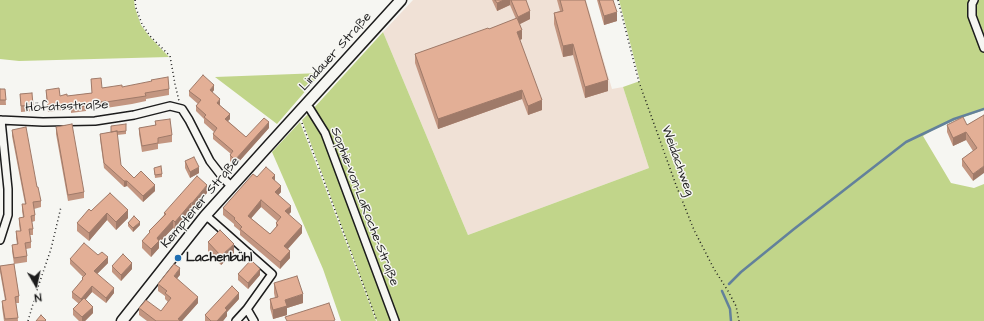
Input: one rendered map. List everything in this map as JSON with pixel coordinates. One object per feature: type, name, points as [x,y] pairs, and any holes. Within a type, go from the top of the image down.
[{"type":"main road","name":"Lindauer Straße","points":[[305,105],[401,0]]},
{"type":"main road","name":"Kemptener Straße","points":[[122,321],[205,216],[305,105]]},
{"type":"street","points":[[974,0],[972,4],[972,16],[984,48]]},
{"type":"street","name":"Sophie-von-LaRoche-Straße","points":[[305,105],[310,109],[324,133],[395,321]]},
{"type":"street","name":"Höfatsstraße","points":[[0,120],[44,122],[95,121],[134,116],[170,106],[182,109]]},
{"type":"street","points":[[182,109],[210,161],[224,180],[231,186]]},
{"type":"street","points":[[0,120],[8,189],[8,215],[0,240]]},
{"type":"street","points":[[205,216],[272,274],[248,309],[236,321]]},
{"type":"street","points":[[248,309],[254,321]]},
{"type":"path","points":[[135,0],[136,8],[142,24],[150,36],[170,56],[175,84],[182,109]]},
{"type":"path","name":"Weidachweg","points":[[618,0],[639,82],[676,185],[694,230],[714,269],[736,306],[739,321]]},
{"type":"path","points":[[300,119],[377,321]]},
{"type":"path","points":[[28,321],[51,249],[61,207]]},
{"type":"shaded area","points":[[413,0],[586,0],[612,89],[623,87],[649,168],[468,235],[383,32]]},
{"type":"green space","points":[[0,0],[134,0],[141,25],[149,36],[169,57],[19,61],[0,59]]},
{"type":"green space","points":[[619,0],[972,0],[971,4],[984,51],[984,110],[955,120],[923,136],[951,183],[974,188],[984,184],[984,321],[399,321],[327,131],[313,109],[383,32],[468,235],[649,168],[623,87],[640,81]]},
{"type":"green space","points":[[976,0],[984,0],[984,45],[974,16]]},
{"type":"green space","points":[[321,73],[277,124],[215,77]]},
{"type":"green space","points":[[309,113],[322,133],[393,321],[377,321],[302,120]]},
{"type":"green space","points":[[300,122],[376,321],[341,321],[323,269],[272,152]]},
{"type":"building","points":[[495,0],[504,0],[497,3]]},
{"type":"building","points":[[511,0],[526,0],[530,11],[518,17]]},
{"type":"building","points":[[560,0],[585,0],[608,80],[585,87],[573,44],[563,46],[554,13],[563,11]]},
{"type":"building","points":[[599,0],[613,0],[617,12],[604,16]]},
{"type":"building","points":[[517,18],[522,30],[517,32],[542,100],[528,106],[522,90],[438,119],[415,54]]},
{"type":"building","points":[[203,75],[214,85],[210,90],[220,99],[217,103],[230,114],[225,119],[246,137],[264,118],[269,122],[235,160],[230,155],[233,151],[213,134],[217,128],[204,117],[206,115],[196,106],[201,100],[189,91]]},
{"type":"building","points":[[168,77],[169,89],[145,93],[146,96],[86,104],[86,106],[71,108],[71,104],[48,107],[46,90],[59,88],[60,96],[67,94],[67,96],[92,93],[91,79],[101,78],[102,88],[122,85],[122,87]]},
{"type":"building","points":[[0,89],[5,89],[6,100],[0,100]]},
{"type":"building","points":[[32,93],[33,105],[21,106],[20,94]]},
{"type":"building","points":[[984,115],[984,166],[973,174],[962,159],[977,148],[966,132],[953,138],[947,125],[963,117],[967,125]]},
{"type":"building","points":[[170,119],[172,135],[158,138],[158,143],[142,146],[139,128],[156,125],[155,121]]},
{"type":"building","points":[[72,124],[84,192],[68,195],[56,127]]},
{"type":"building","points":[[126,124],[126,131],[111,132],[111,126]]},
{"type":"building","points":[[26,127],[41,201],[33,202],[35,215],[31,216],[33,229],[29,229],[31,242],[25,243],[27,256],[14,258],[12,245],[18,244],[16,231],[21,231],[19,218],[24,217],[22,204],[26,204],[12,130]]},
{"type":"building","points":[[117,131],[121,165],[134,178],[141,171],[155,185],[143,196],[104,163],[100,134]]},
{"type":"building","points":[[194,157],[199,167],[190,172],[185,161]]},
{"type":"building","points":[[161,166],[162,174],[155,175],[154,168]]},
{"type":"building","points":[[266,167],[275,175],[272,178],[281,186],[275,192],[291,206],[285,211],[302,226],[284,246],[290,251],[280,262],[240,229],[242,227],[234,219],[235,218],[223,208],[253,174],[257,177]],"holes":[[[261,200],[281,217],[276,223],[278,225],[270,234],[248,216]]]},
{"type":"building","points":[[197,176],[207,185],[175,222],[173,220],[157,238],[159,241],[151,249],[142,241],[150,232],[149,231],[166,214],[164,213]]},
{"type":"building","points":[[110,193],[128,210],[116,222],[107,213],[89,233],[77,223],[89,209],[91,211]]},
{"type":"building","points":[[134,216],[140,222],[133,228],[128,223]]},
{"type":"building","points":[[220,230],[234,244],[221,256],[208,242]]},
{"type":"building","points":[[84,243],[98,255],[102,252],[108,257],[94,271],[114,288],[106,298],[92,286],[81,299],[72,292],[86,274],[70,259]]},
{"type":"building","points":[[123,254],[132,263],[121,275],[112,266]]},
{"type":"building","points":[[251,260],[260,269],[248,283],[238,274]]},
{"type":"building","points":[[14,264],[19,296],[15,297],[18,318],[5,319],[2,301],[6,300],[0,266]]},
{"type":"building","points":[[174,264],[180,268],[174,276],[198,297],[178,319],[180,320],[179,321],[156,321],[139,308],[146,300],[161,311],[171,298],[165,293],[167,291],[158,284]]},
{"type":"building","points":[[297,276],[303,294],[285,300],[287,306],[273,310],[270,299],[278,297],[274,283]]},
{"type":"building","points":[[232,286],[239,293],[225,308],[227,310],[217,321],[211,321],[205,315]]},
{"type":"building","points":[[84,298],[93,307],[82,317],[73,309]]},
{"type":"building","points":[[329,303],[335,320],[333,321],[287,321],[285,317]]},
{"type":"building","points":[[41,315],[46,320],[36,321]]},
{"type":"waterway","points":[[729,284],[741,272],[794,229],[906,142],[954,119],[984,109]]},
{"type":"waterway","points":[[722,291],[730,309],[731,321]]},
{"type":"place","name":"Lachenbühl","points":[[178,258]]}]
